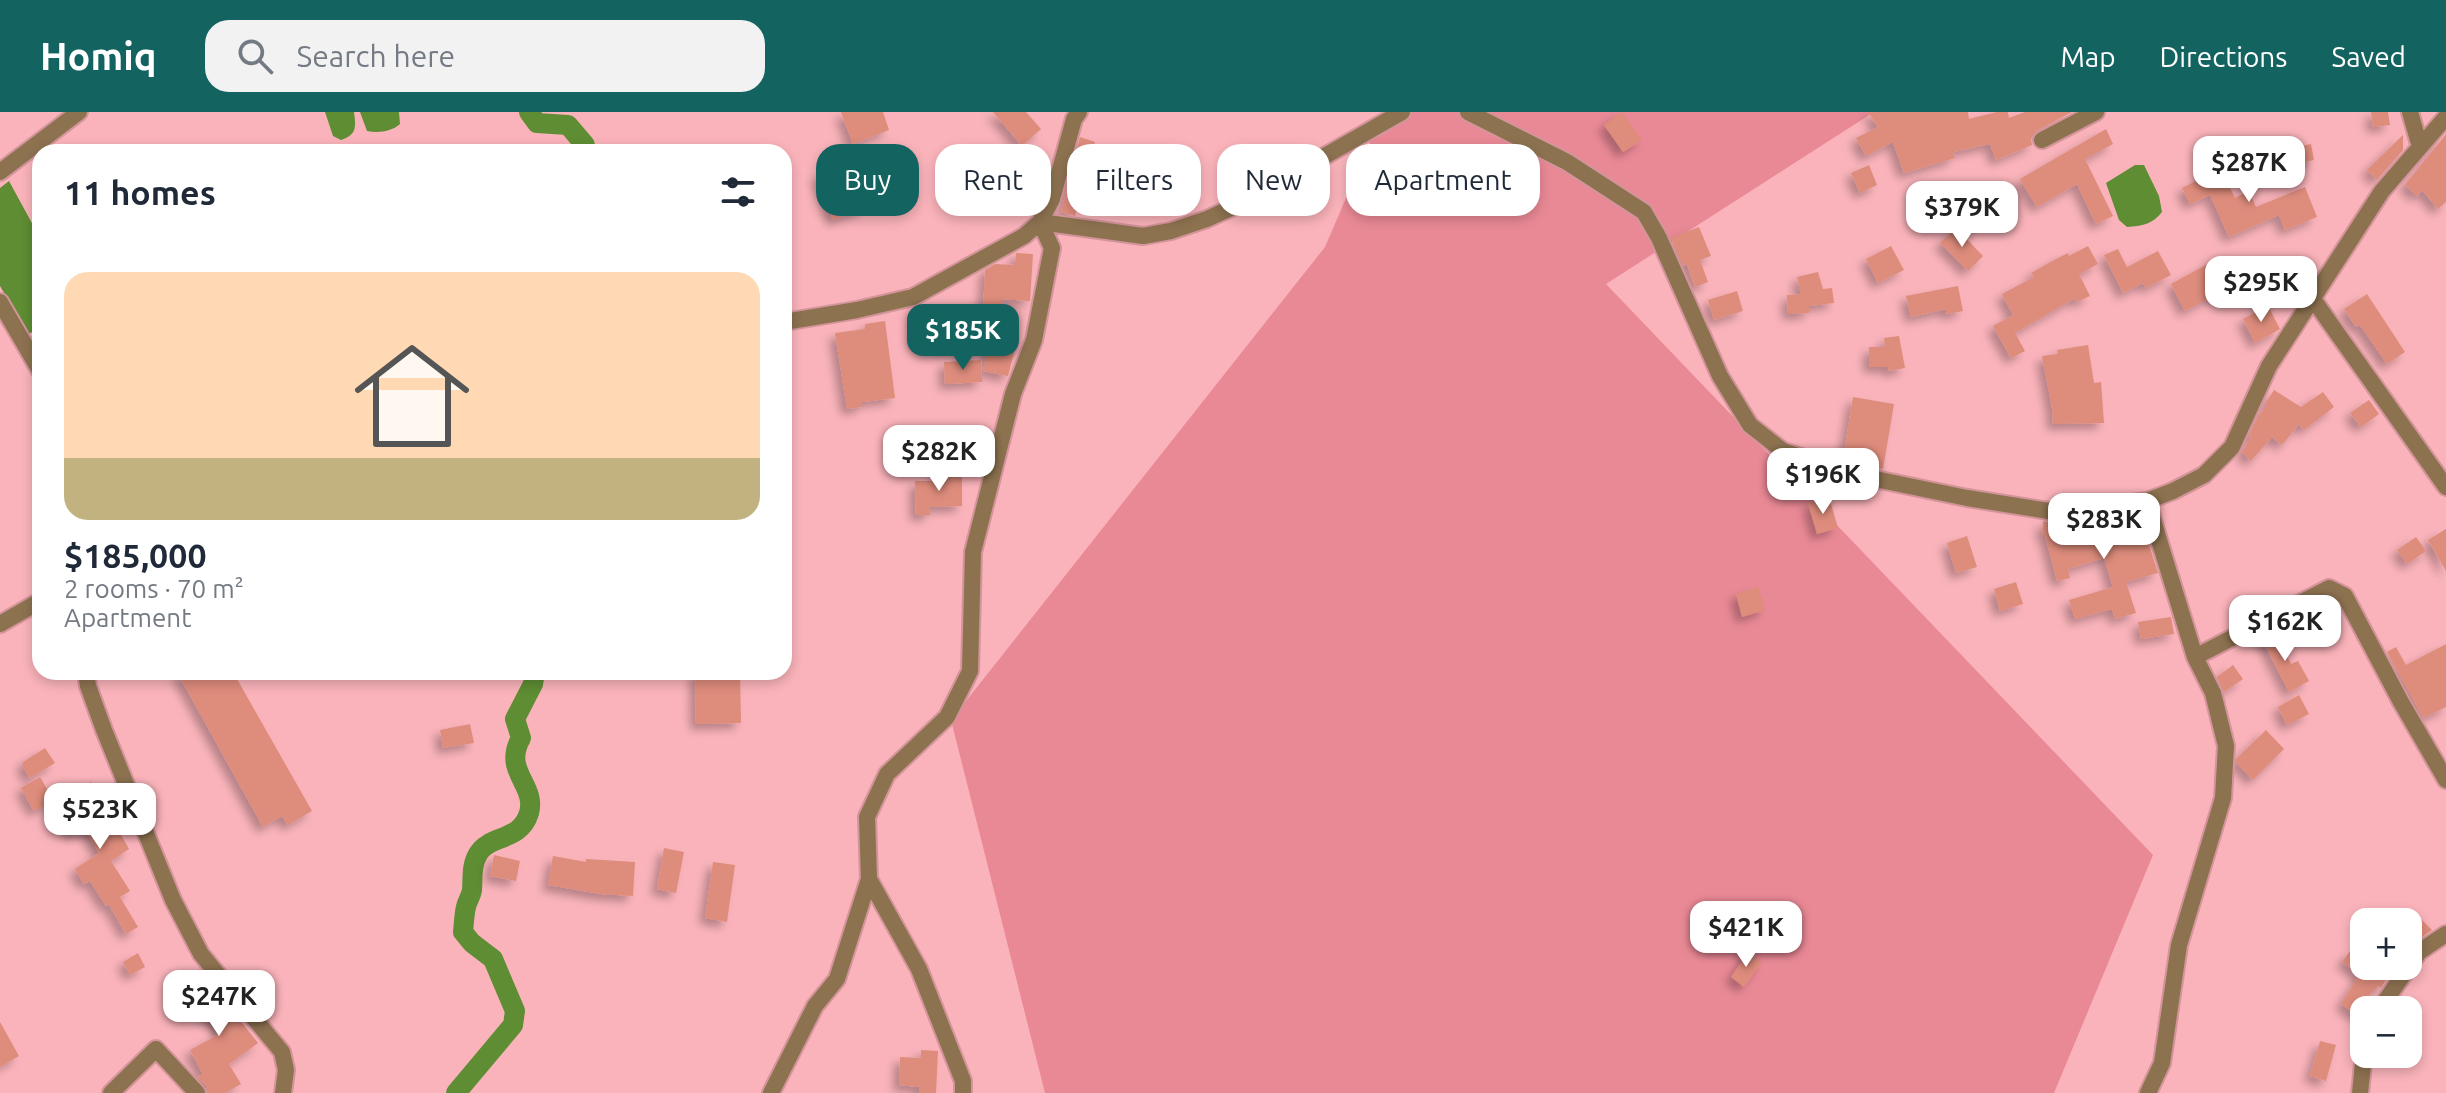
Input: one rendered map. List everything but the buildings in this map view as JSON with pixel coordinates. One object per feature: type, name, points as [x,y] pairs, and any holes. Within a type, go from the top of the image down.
[{"type":"street","points":[[37,144],[79,112]]},
{"type":"street","points":[[792,320],[913,297],[1024,236],[1040,222],[1052,199],[1074,119],[1079,112]]},
{"type":"street","points":[[1040,222],[1143,236],[1171,231],[1246,201],[1402,112]]},
{"type":"street","points":[[1468,112],[1567,162],[1644,212],[1659,238],[1720,376],[1750,425],[1783,451],[1856,475],[2061,513],[2147,501],[2173,491],[2204,475],[2232,447],[2269,366],[2382,191],[2446,117]]},
{"type":"street","points":[[2042,140],[2096,112]]},
{"type":"street","points":[[2410,112],[2420,147]]},
{"type":"street","points":[[0,172],[32,148]]},
{"type":"street","points":[[771,1093],[815,1006],[837,979],[869,879],[867,817],[887,774],[947,717],[970,671],[973,552],[1013,394],[1034,340],[1052,248],[1040,222]]},
{"type":"street","points":[[2313,299],[2446,487]]},
{"type":"street","points":[[0,302],[32,357]]},
{"type":"street","points":[[2147,501],[2195,657],[2213,693],[2226,746],[2223,798],[2179,945],[2162,1063],[2148,1093]]},
{"type":"street","points":[[2195,657],[2329,588],[2345,596],[2446,780]]},
{"type":"street","points":[[0,624],[32,606]]},
{"type":"street","points":[[87,680],[104,730],[173,900],[201,954],[282,1052],[286,1070],[283,1093]]},
{"type":"street","points":[[869,879],[919,969],[963,1081],[963,1093]]},
{"type":"street","points":[[2389,996],[2419,952],[2446,934]]},
{"type":"street","points":[[111,1093],[156,1049],[197,1093]]},
{"type":"street","points":[[2360,1093],[2363,1068]]},
{"type":"shaded area","points":[[325,112],[354,112],[353,133],[341,140],[333,136]]},
{"type":"shaded area","points":[[360,112],[399,112],[400,124],[384,131],[367,131]]},
{"type":"shaded area","points":[[1383,112],[1874,112],[1606,284],[2153,855],[2054,1093],[1045,1093],[951,720],[1325,247],[1346,198],[1346,216],[1540,216],[1540,144],[1369,144]]},
{"type":"shaded area","points":[[2135,165],[2144,165],[2159,196],[2162,212],[2147,224],[2127,227],[2119,220],[2106,183]]},
{"type":"shaded area","points":[[9,181],[32,223],[32,332],[28,334],[0,286],[0,188]]},
{"type":"waterway","points":[[529,112],[537,123],[568,125],[584,144]]},
{"type":"waterway","points":[[456,1093],[513,1025],[515,1011],[493,959],[463,932],[478,854],[490,843],[519,829],[529,813],[528,794],[515,760],[521,738],[515,719],[534,680]]}]
